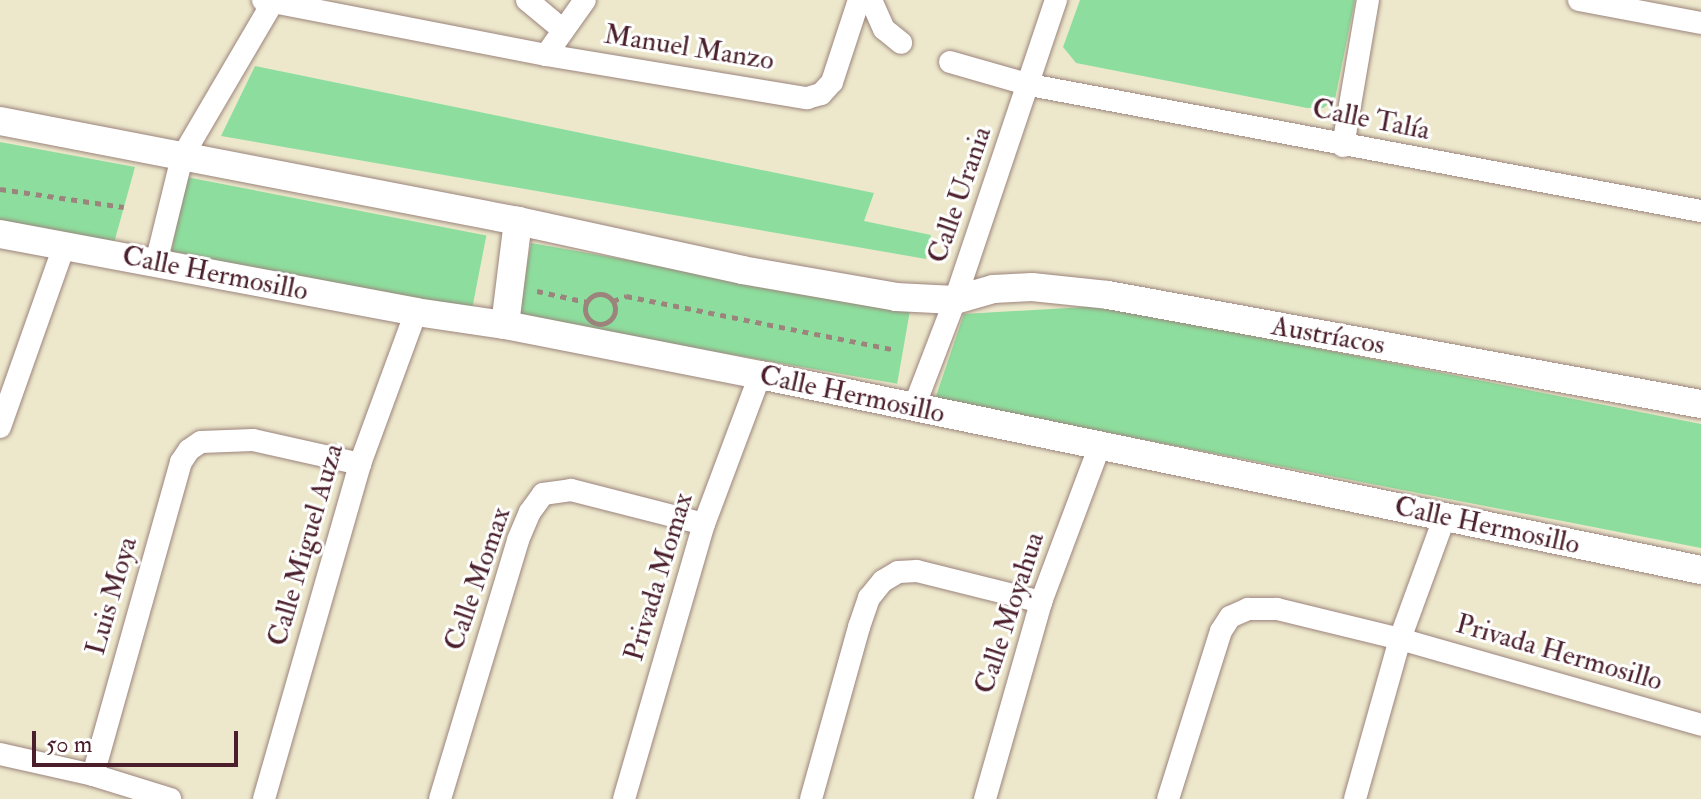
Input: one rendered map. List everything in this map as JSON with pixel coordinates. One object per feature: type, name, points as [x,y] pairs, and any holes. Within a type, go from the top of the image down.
[{"type":"street","points":[[527,0],[563,30]]},
{"type":"street","points":[[546,55],[585,0]]},
{"type":"street","name":"Manuel Manzo","points":[[268,1],[546,55],[807,98],[821,94],[832,82],[859,0]]},
{"type":"street","points":[[871,0],[884,29],[901,43]]},
{"type":"street","name":"Calle Urania","points":[[914,407],[955,300],[1030,85],[1056,0]]},
{"type":"street","points":[[1343,146],[1368,0]]},
{"type":"street","points":[[1579,0],[1701,23]]},
{"type":"street","points":[[156,263],[182,157],[268,1]]},
{"type":"street","name":"Calle Talía","points":[[950,62],[1030,85],[1701,211]]},
{"type":"street","points":[[0,121],[518,221],[742,270],[896,297],[955,300]]},
{"type":"street","points":[[505,325],[518,221]]},
{"type":"street","name":"Calle Hermosillo","points":[[0,234],[416,312],[505,325],[760,375],[1099,448],[1701,570]]},
{"type":"street","points":[[0,427],[5,393],[64,246]]},
{"type":"street","name":"Austríacos","points":[[955,300],[993,289],[1032,287],[1108,295],[1701,404]]},
{"type":"street","name":"Calle Miguel Auza","points":[[264,799],[360,464],[416,312]]},
{"type":"street","name":"Privada Momax","points":[[624,799],[704,524],[760,375]]},
{"type":"street","name":"Luis Moya","points":[[93,775],[181,462],[189,450],[201,442],[253,440],[360,464]]},
{"type":"street","name":"Calle Moyahua","points":[[985,799],[1041,602],[1099,448]]},
{"type":"street","name":"Calle Momax","points":[[440,799],[518,540],[530,512],[543,494],[571,490],[704,524]]},
{"type":"street","points":[[1363,797],[1400,639],[1445,516]]},
{"type":"street","points":[[811,799],[869,598],[883,581],[898,572],[917,571],[1041,602]]},
{"type":"street","name":"Privada Hermosillo","points":[[1168,799],[1211,658],[1230,617],[1248,609],[1277,609],[1400,639],[1701,725]]},
{"type":"street","points":[[0,754],[93,775],[170,799]]},
{"type":"path","points":[[0,189],[124,207]]},
{"type":"path","points":[[534,290],[587,302],[598,294],[613,301],[626,296],[896,350]]},
{"type":"path","points":[[587,302],[586,315],[599,324],[614,314],[613,301]]},
{"type":"green space","points":[[1080,0],[1355,0],[1335,99],[1323,108],[1307,108],[1076,63],[1063,47]]},
{"type":"green space","points":[[255,66],[874,193],[864,221],[931,235],[926,259],[221,136]]},
{"type":"green space","points":[[0,142],[135,167],[114,243],[0,222]]},
{"type":"green space","points":[[186,177],[486,235],[472,310],[171,252]]},
{"type":"green space","points":[[531,243],[910,310],[897,384],[518,317]]},
{"type":"green space","points":[[1102,306],[1701,424],[1701,548],[935,399],[964,314]]}]
